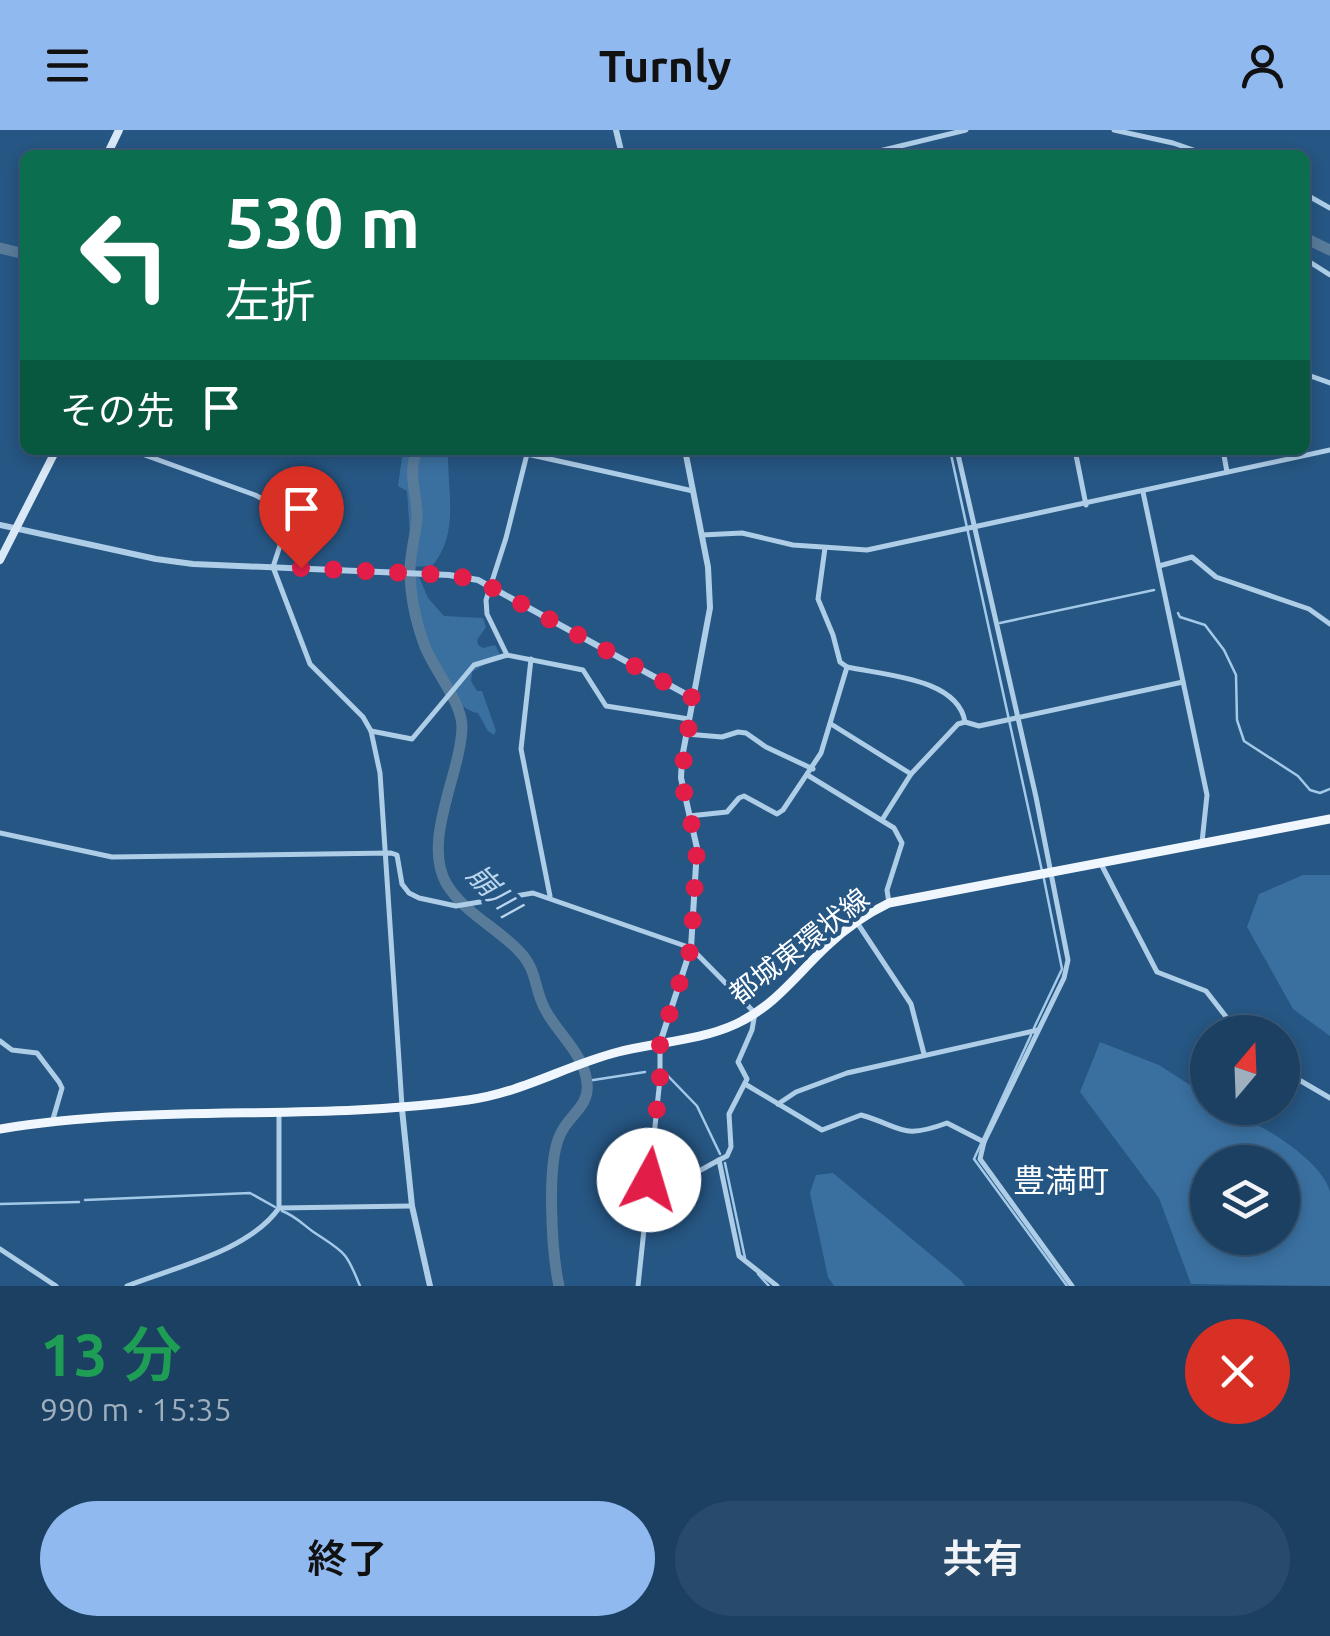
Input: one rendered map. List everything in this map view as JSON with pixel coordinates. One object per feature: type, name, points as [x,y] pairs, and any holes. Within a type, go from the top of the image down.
[{"type":"main road","points":[[0,560],[53,455]]},
{"type":"main road","name":"都城東環状線","points":[[0,1129],[53,1121],[402,1108],[473,1100],[587,1062],[712,1032],[755,1013],[774,1001],[826,946],[856,921],[889,903],[1330,819]]},
{"type":"street","points":[[884,150],[966,130]]},
{"type":"street","points":[[1114,130],[1189,150]]},
{"type":"street","points":[[145,455],[255,494],[287,512],[289,518],[273,567],[310,664],[371,731],[382,789],[412,1206],[430,1286]]},
{"type":"street","points":[[507,655],[487,614],[486,600],[527,455]]},
{"type":"street","points":[[532,455],[694,491]]},
{"type":"street","points":[[638,1286],[660,1080],[660,1043],[691,948],[697,858],[681,778],[710,608],[702,534],[686,455]]},
{"type":"street","points":[[958,455],[1036,796],[1044,872],[1068,960],[1064,978],[981,1140],[980,1159],[1072,1286]]},
{"type":"street","points":[[1076,455],[1086,505]]},
{"type":"street","points":[[1224,455],[1228,472]]},
{"type":"street","points":[[702,534],[755,534],[793,545],[867,550],[1307,455]]},
{"type":"street","points":[[1142,492],[1207,795],[1202,842]]},
{"type":"street","points":[[0,525],[156,559],[210,566],[464,577],[490,585],[693,698]]},
{"type":"street","points":[[825,548],[818,600],[840,662],[940,687],[963,712],[964,722]]},
{"type":"street","points":[[1159,566],[1192,557],[1216,576],[1310,608],[1330,624]]},
{"type":"street","points":[[371,731],[412,739],[474,665],[507,655],[583,670],[606,706],[689,719]]},
{"type":"street","points":[[531,658],[521,749],[550,896]]},
{"type":"street","points":[[689,816],[726,812],[744,796],[777,814],[783,810],[811,772],[848,667]]},
{"type":"street","points":[[882,820],[911,774],[958,724],[979,726],[1184,682]]},
{"type":"street","points":[[831,724],[911,774]]},
{"type":"street","points":[[686,734],[746,734],[894,828],[902,843],[887,890],[889,903]]},
{"type":"street","points":[[0,832],[112,857],[386,853],[397,855],[402,884],[409,893],[456,906],[517,894],[550,896],[691,948],[755,1013],[738,1062],[746,1074],[745,1084],[730,1114],[731,1146],[727,1156],[690,1176],[649,1180]]},
{"type":"street","points":[[1099,862],[1157,972],[1206,991],[1225,1015]]},
{"type":"street","points":[[856,921],[884,959],[902,996],[911,1004],[924,1054]]},
{"type":"street","points":[[778,1104],[829,1078],[1038,1030]]},
{"type":"street","points":[[0,1041],[12,1050],[37,1053],[60,1082],[62,1088],[53,1121]]},
{"type":"street","points":[[1300,1080],[1330,1098]]},
{"type":"street","points":[[745,1084],[822,1130],[861,1116],[910,1133],[947,1122],[981,1140]]},
{"type":"street","points":[[127,1286],[248,1238],[280,1208],[279,1113]]},
{"type":"street","points":[[720,1160],[739,1256],[777,1286]]},
{"type":"street","points":[[280,1208],[412,1206]]},
{"type":"street","points":[[0,1248],[56,1286]]},
{"type":"shaded area","points":[[402,455],[448,455],[449,526],[441,553],[432,566],[407,567],[407,491],[398,486]]},
{"type":"shaded area","points":[[408,577],[419,577],[428,598],[444,616],[483,618],[486,627],[478,645],[495,645],[500,655],[472,672],[471,681],[477,691],[482,691],[494,735],[478,713],[464,707],[451,694],[440,677],[422,634]]},
{"type":"shaded area","points":[[1303,875],[1330,875],[1330,1036],[1293,1009],[1247,927],[1259,894]]},
{"type":"shaded area","points":[[1100,1042],[1159,1065],[1190,1085],[1190,1125],[1257,1125],[1290,1145],[1190,1145],[1190,1255],[1300,1255],[1300,1153],[1324,1179],[1330,1192],[1330,1286],[1191,1284],[1159,1198],[1080,1092]]},
{"type":"shaded area","points":[[833,1173],[965,1286],[834,1286],[828,1277],[810,1193],[816,1175]]},
{"type":"waterway","points":[[1310,240],[1330,250]]},
{"type":"waterway","points":[[0,248],[20,253]]},
{"type":"waterway","name":"崩川","points":[[416,455],[412,598],[424,644],[457,707],[462,727],[440,827],[440,866],[446,883],[461,902],[525,958],[542,1003],[576,1054],[587,1083],[582,1105],[560,1135],[553,1166],[554,1253],[559,1286]]},
{"type":"waterway","points":[[951,455],[1042,871]]},
{"type":"waterway","points":[[1000,623],[1154,590]]},
{"type":"waterway","points":[[1178,613],[1205,625],[1224,650],[1236,675],[1237,720],[1244,741],[1298,776],[1310,790],[1320,793],[1330,789]]},
{"type":"waterway","points":[[1034,1028],[1062,969],[1044,879]]},
{"type":"waterway","points":[[1031,1035],[974,1159],[1067,1286]]},
{"type":"waterway","points":[[587,1081],[645,1072]]},
{"type":"waterway","points":[[668,1076],[697,1106],[720,1154]]},
{"type":"waterway","points":[[725,1163],[745,1258]]},
{"type":"waterway","points":[[85,1200],[250,1193],[275,1207]]},
{"type":"waterway","points":[[0,1204],[79,1202]]},
{"type":"waterway","points":[[282,1211],[344,1254],[360,1286]]},
{"type":"waterway","points":[[758,1274],[769,1286]]},
{"type":"district","name":"豊満町","points":[[1061,1181]]},
{"type":"route","points":[[301,568],[449,575],[478,580],[693,698],[681,778],[697,848],[691,948],[660,1043],[649,1180]]}]
